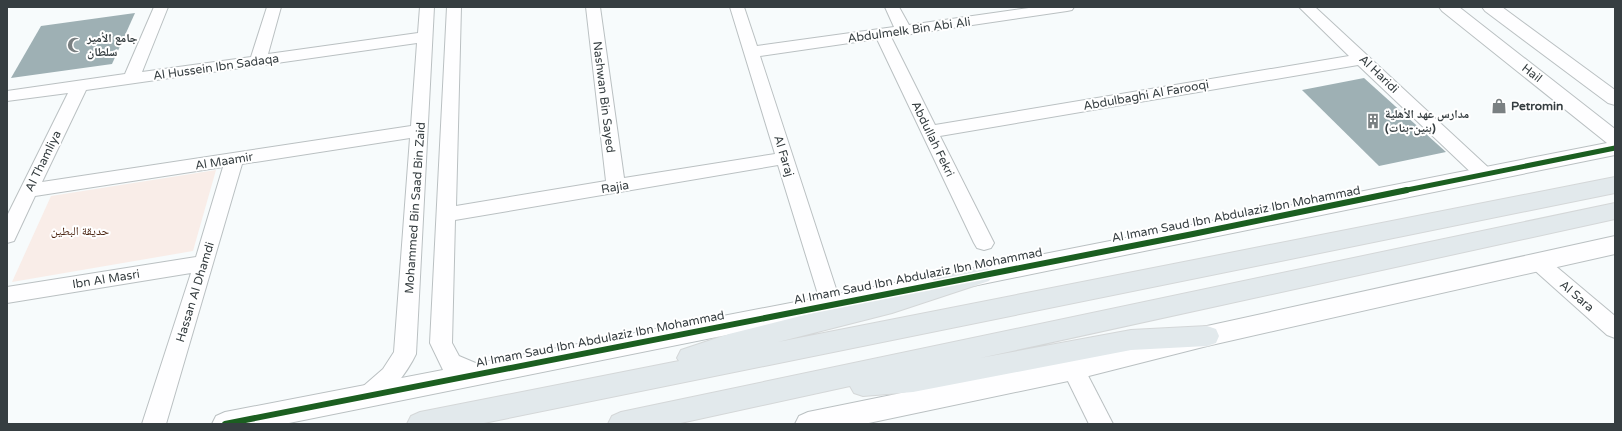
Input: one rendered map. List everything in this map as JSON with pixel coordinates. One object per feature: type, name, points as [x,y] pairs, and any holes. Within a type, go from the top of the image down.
[{"type":"main road","points":[[420,424],[1615,185]]},
{"type":"main road","points":[[621,424],[1615,211]]},
{"type":"main road","points":[[619,383],[729,344],[892,303],[981,275]]},
{"type":"main road","points":[[776,392],[913,381],[1131,340],[1206,336]]},
{"type":"street","points":[[131,79],[161,7]]},
{"type":"street","points":[[258,61],[274,7]]},
{"type":"street","name":"Mohammed Bin Saad Bin Zaid","points":[[368,396],[391,376],[405,354],[427,7]]},
{"type":"street","points":[[454,7],[441,343],[450,363],[477,374]]},
{"type":"street","name":"Nashwan Bin Sayed","points":[[592,7],[616,186]]},
{"type":"street","name":"Al Faraj","points":[[737,7],[831,304]]},
{"type":"street","points":[[892,7],[904,31]]},
{"type":"street","name":"Abdulmelk Bin Abi Ali","points":[[752,52],[904,31],[1048,8],[1067,7]]},
{"type":"street","name":"Al Haridi","points":[[1306,7],[1485,175]]},
{"type":"street","name":"Hail","points":[[1448,7],[1615,139]]},
{"type":"street","points":[[1491,7],[1615,99]]},
{"type":"street","name":"Abdullah Fekri","points":[[882,34],[984,243]]},
{"type":"street","name":"Al Hussein Ibn Sadaqa","points":[[7,96],[424,37]]},
{"type":"street","name":"Abdulbaghi Al Farooqi","points":[[930,132],[1363,59]]},
{"type":"street","name":"Al Thamliya","points":[[7,236],[79,86]]},
{"type":"street","points":[[1596,123],[1615,120]]},
{"type":"street","name":"Al Maamir","points":[[28,191],[420,131]]},
{"type":"street","name":"Al Imam Saud Ibn Abdulaziz Ibn Mohammad","points":[[225,424],[1193,234],[1615,148]]},
{"type":"street","name":"Rajia","points":[[445,215],[784,158]]},
{"type":"street","name":"Hassan Al Dhamdi","points":[[154,424],[234,160]]},
{"type":"street","points":[[808,424],[869,418],[1206,336],[1615,245]]},
{"type":"street","name":"Ibn Al Masri","points":[[7,295],[204,263]]},
{"type":"street","name":"Al Sara","points":[[1539,263],[1615,330]]},
{"type":"street","points":[[1073,369],[1101,424]]},
{"type":"green space","name":"حديقة البطين","points":[[216,170],[193,251],[12,282],[51,196]]},
{"type":"building","name":"جامع الأمير سلطان","points":[[135,13],[112,64],[11,78],[41,26]]},
{"type":"building","name":"مدارس عهد الأهلية (بنين-بنات)","points":[[1364,78],[1446,152],[1379,166],[1302,90]]},
{"type":"cycle path","points":[[225,424],[1193,234],[1615,148]]},
{"type":"place","name":"جامع الأمير سلطان","points":[[75,45]]},
{"type":"place","name":"Petromin","points":[[1499,106]]},
{"type":"place","name":"مدارس عهد الأهلية (بنين-بنات)","points":[[1373,121]]}]
